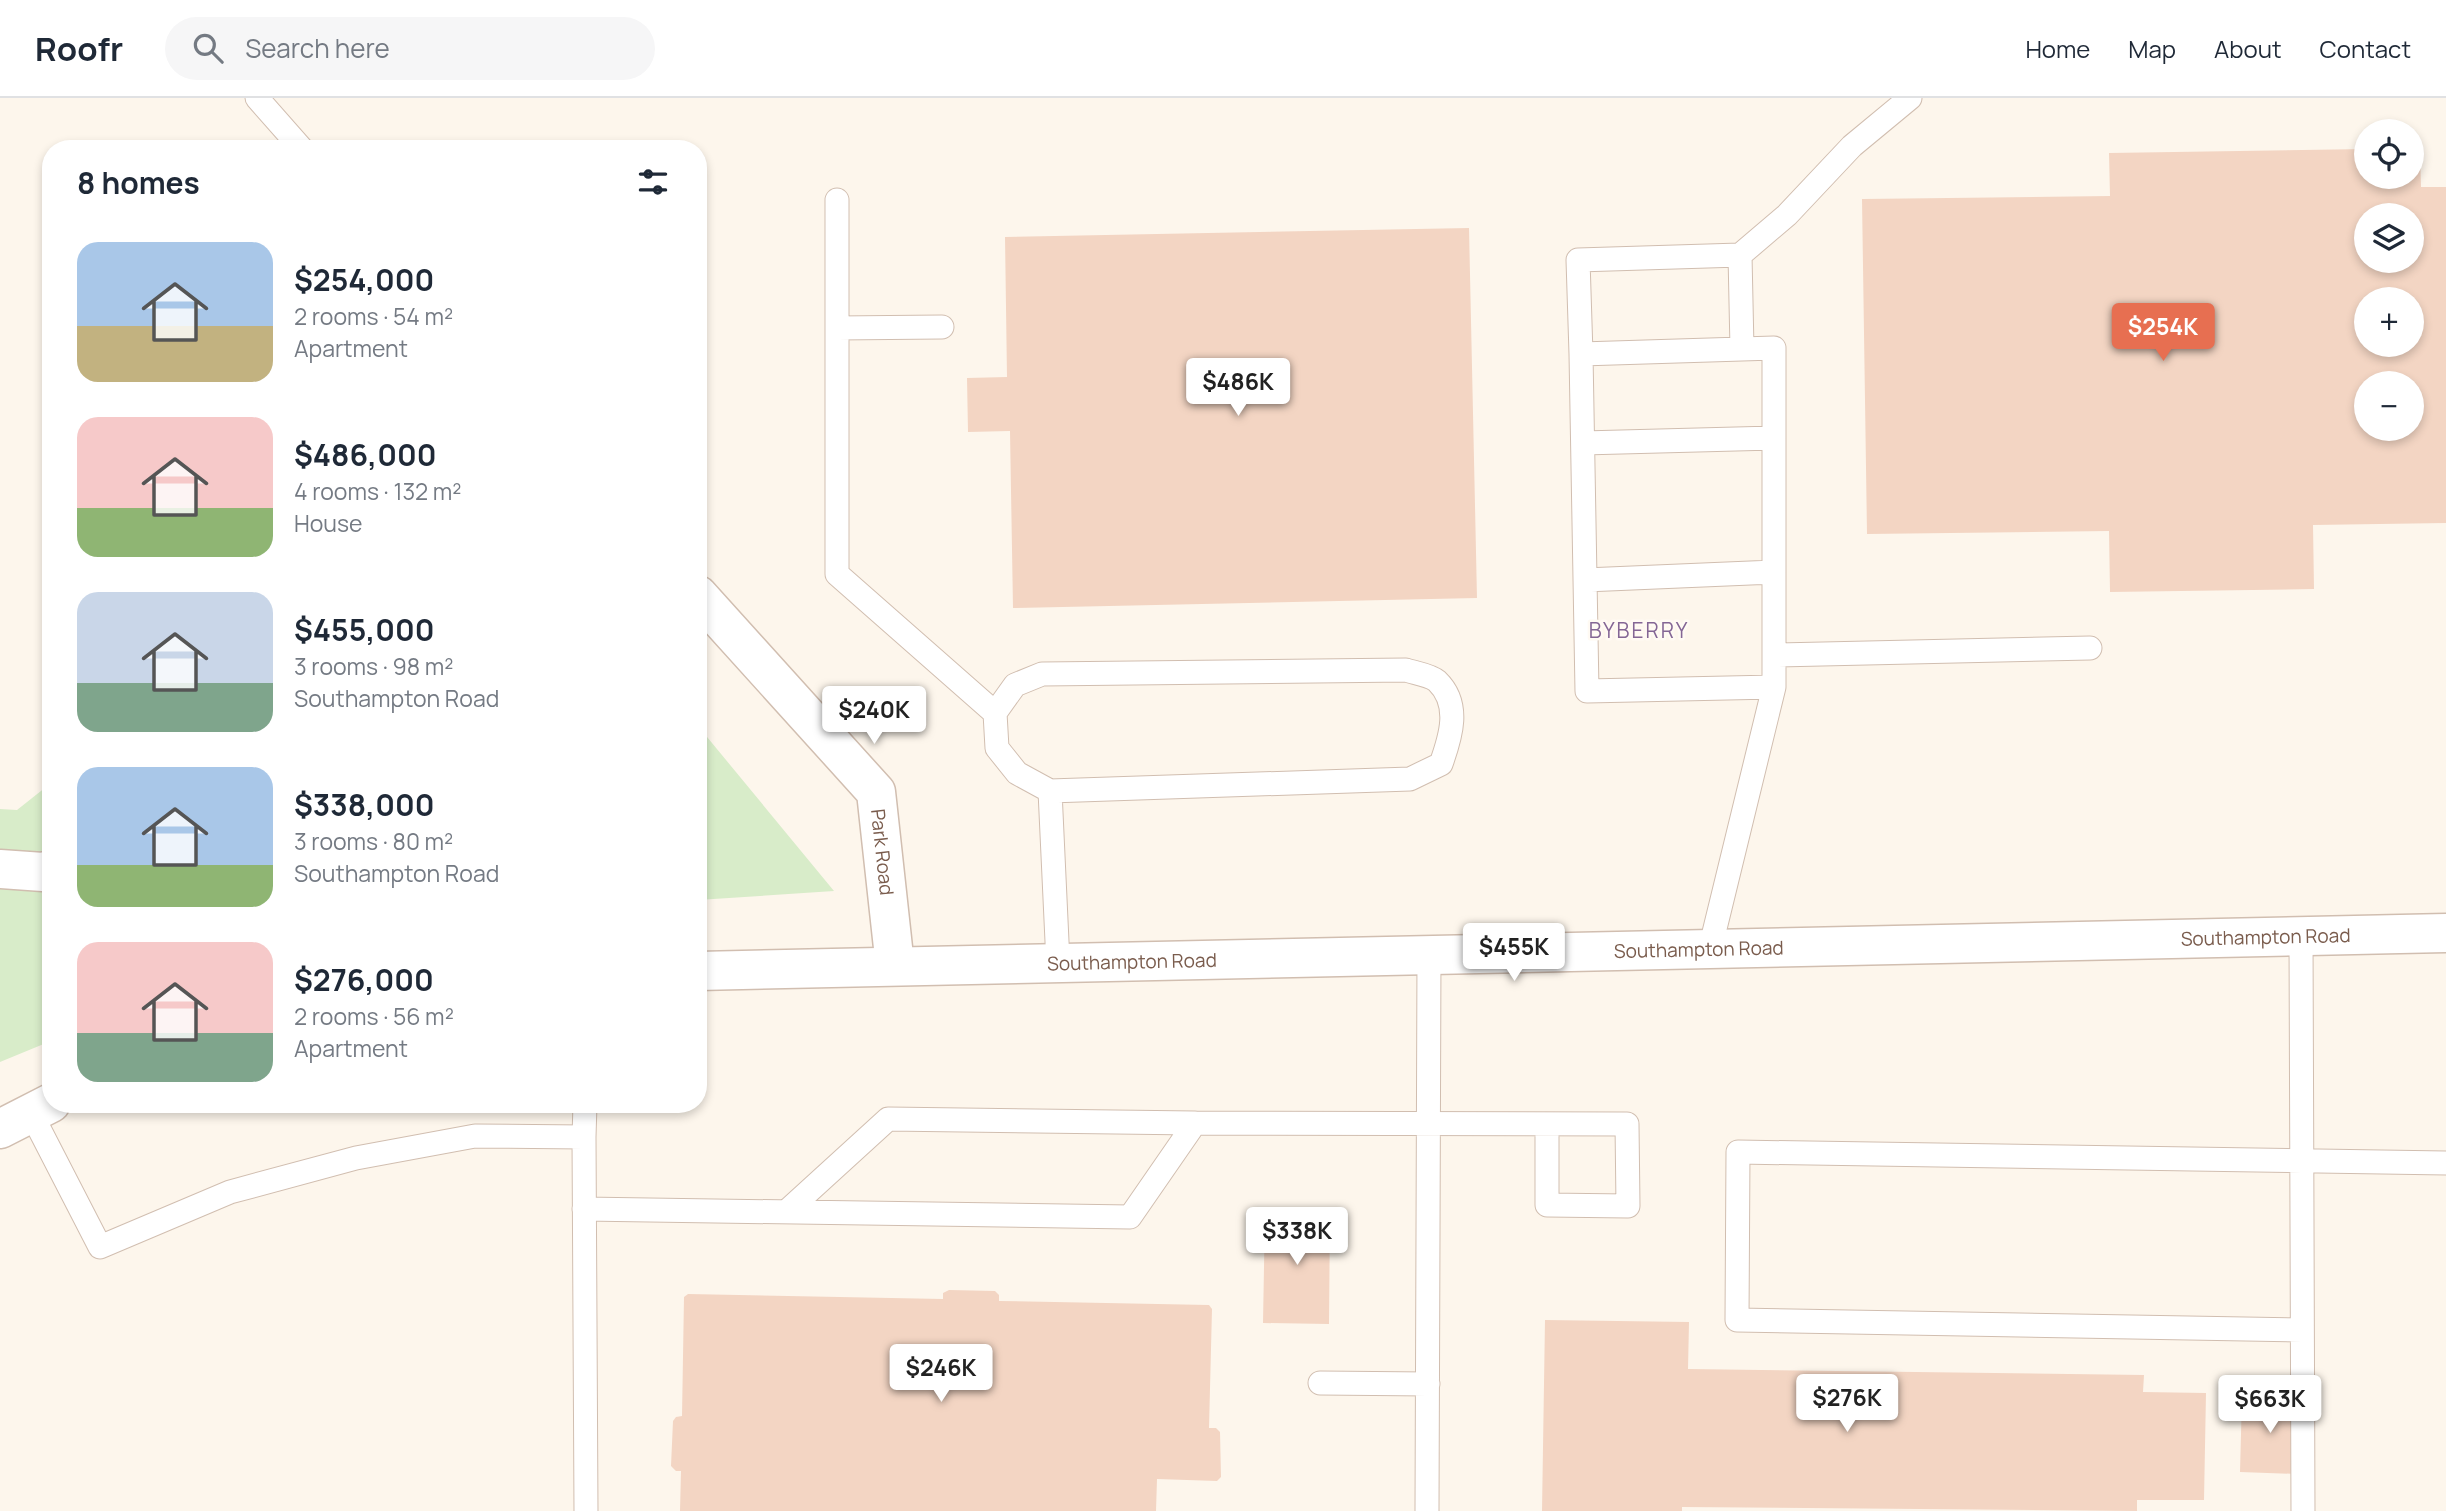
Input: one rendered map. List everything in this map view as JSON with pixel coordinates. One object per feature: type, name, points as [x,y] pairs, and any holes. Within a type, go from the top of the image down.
[{"type":"street","name":"Park Road","points":[[707,606],[876,792],[895,967]]},
{"type":"street","points":[[0,869],[42,872]]},
{"type":"street","name":"Southampton Road","points":[[707,971],[2446,933]]},
{"type":"lane","points":[[257,98],[294,140]]},
{"type":"lane","points":[[1774,687],[1587,691],[1578,260],[1740,255],[1787,215],[1852,146],[1910,98]]},
{"type":"lane","points":[[837,200],[837,574],[995,713]]},
{"type":"lane","points":[[1740,255],[1742,349]]},
{"type":"lane","points":[[837,328],[942,327]]},
{"type":"lane","points":[[1581,354],[1774,348],[1774,687],[1710,949]]},
{"type":"lane","points":[[1583,443],[1774,438]]},
{"type":"lane","points":[[1586,580],[1774,572]]},
{"type":"lane","points":[[1774,655],[2090,649]]},
{"type":"lane","points":[[1406,670],[1436,679],[1451,700],[1452,734],[1441,764],[1410,779],[1050,791],[1017,773],[997,748],[995,713],[1016,685],[1042,674],[1406,670]]},
{"type":"lane","points":[[1050,791],[1058,963]]},
{"type":"lane","points":[[2301,936],[2303,1511]]},
{"type":"lane","points":[[1427,1511],[1429,955]]},
{"type":"lane","points":[[585,1113],[586,1511]]},
{"type":"lane","points":[[27,1115],[100,1247],[230,1192],[356,1158],[475,1136],[584,1137]]},
{"type":"lane","points":[[786,1212],[888,1119],[1627,1124],[1628,1206],[1547,1205],[1547,1124]]},
{"type":"lane","points":[[584,1209],[1130,1217],[1195,1123]]},
{"type":"lane","points":[[2302,1330],[1737,1321],[1738,1152],[2446,1163]]},
{"type":"lane","points":[[1320,1383],[1428,1384]]},
{"type":"green space","points":[[707,737],[834,891],[707,899]]},
{"type":"green space","points":[[42,790],[42,1045],[0,1062],[0,809],[17,810]]},
{"type":"building","points":[[2354,149],[2354,189],[2446,187],[2446,523],[2313,525],[2314,589],[2110,592],[2109,531],[1867,534],[1862,199],[2110,196],[2109,153]]},
{"type":"building","points":[[1469,228],[1477,598],[1013,608],[1010,431],[968,432],[967,378],[1007,377],[1005,237]]},
{"type":"building","points":[[1265,1211],[1330,1211],[1329,1324],[1263,1323]]},
{"type":"building","points":[[949,1290],[995,1291],[999,1295],[999,1301],[1209,1305],[1212,1309],[1209,1428],[1216,1428],[1220,1432],[1221,1477],[1217,1481],[1157,1479],[1156,1511],[680,1511],[681,1471],[676,1471],[671,1466],[673,1421],[682,1416],[684,1297],[688,1294],[943,1299],[943,1293]]},
{"type":"building","points":[[1545,1320],[1689,1322],[1688,1369],[2144,1375],[2143,1392],[2206,1393],[2204,1500],[2137,1500],[2137,1511],[1682,1507],[1682,1511],[1542,1511]]},
{"type":"building","points":[[2242,1396],[2300,1397],[2298,1474],[2240,1472]]},
{"type":"district","name":"BYBERRY","points":[[1639,631]]}]
